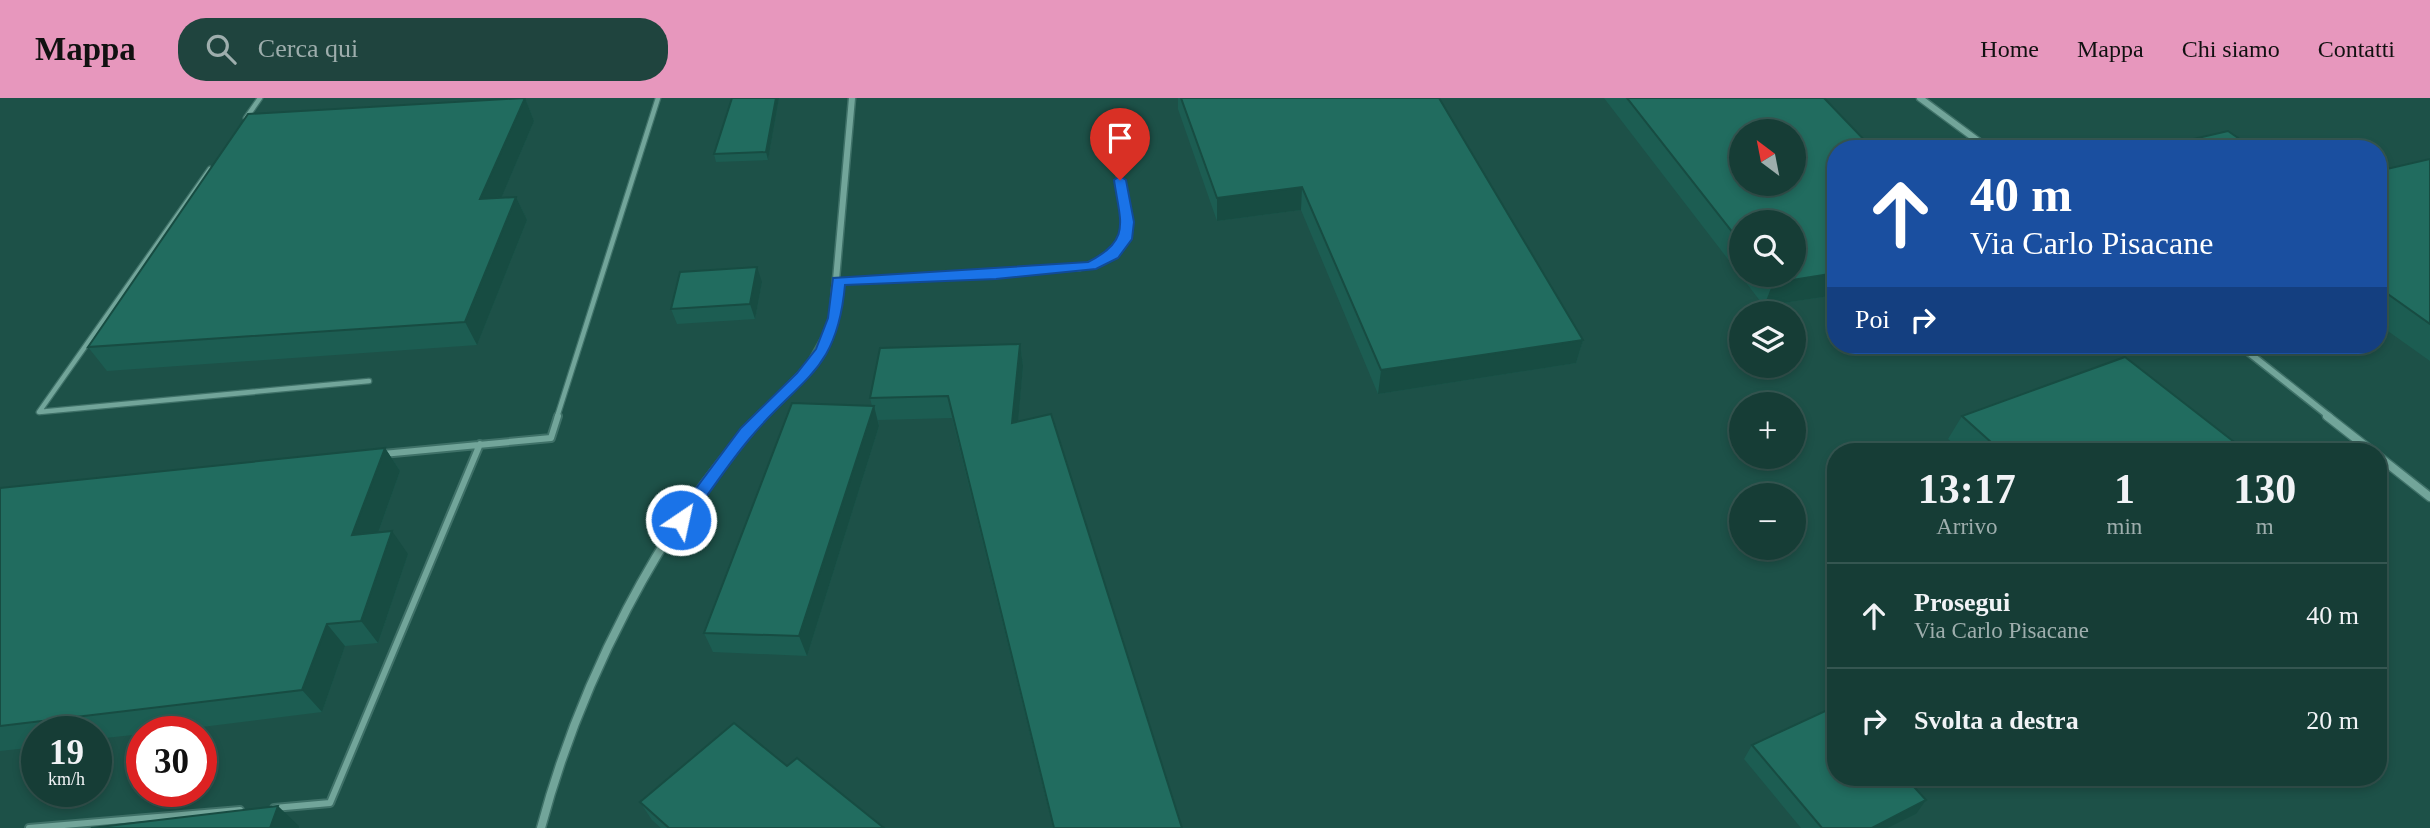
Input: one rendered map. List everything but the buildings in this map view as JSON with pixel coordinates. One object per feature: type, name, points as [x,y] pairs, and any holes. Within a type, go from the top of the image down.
[{"type":"street","points":[[541,828],[549,798],[583,708],[604,660],[653,565],[734,447],[762,414],[803,376],[823,350],[835,318],[852,98]]},
{"type":"street","points":[[1920,98],[1977,140]]},
{"type":"street","points":[[2250,354],[2362,443]]},
{"type":"street","points":[[2387,463],[2430,497]]},
{"type":"lane","points":[[244,120],[260,98]]},
{"type":"lane","points":[[370,455],[551,438],[658,98]]},
{"type":"lane","points":[[838,281],[1065,270],[1103,261],[1122,246],[1128,232],[1113,138]]},
{"type":"lane","points":[[213,165],[39,412],[369,381]]},
{"type":"lane","points":[[261,808],[330,803],[480,444]]},
{"type":"lane","points":[[29,828],[248,810]]},
{"type":"route","points":[[681,520],[746,432],[815,363],[831,334],[838,281],[1065,270],[1091,266],[1113,255],[1126,239],[1127,222],[1120,180]]}]
